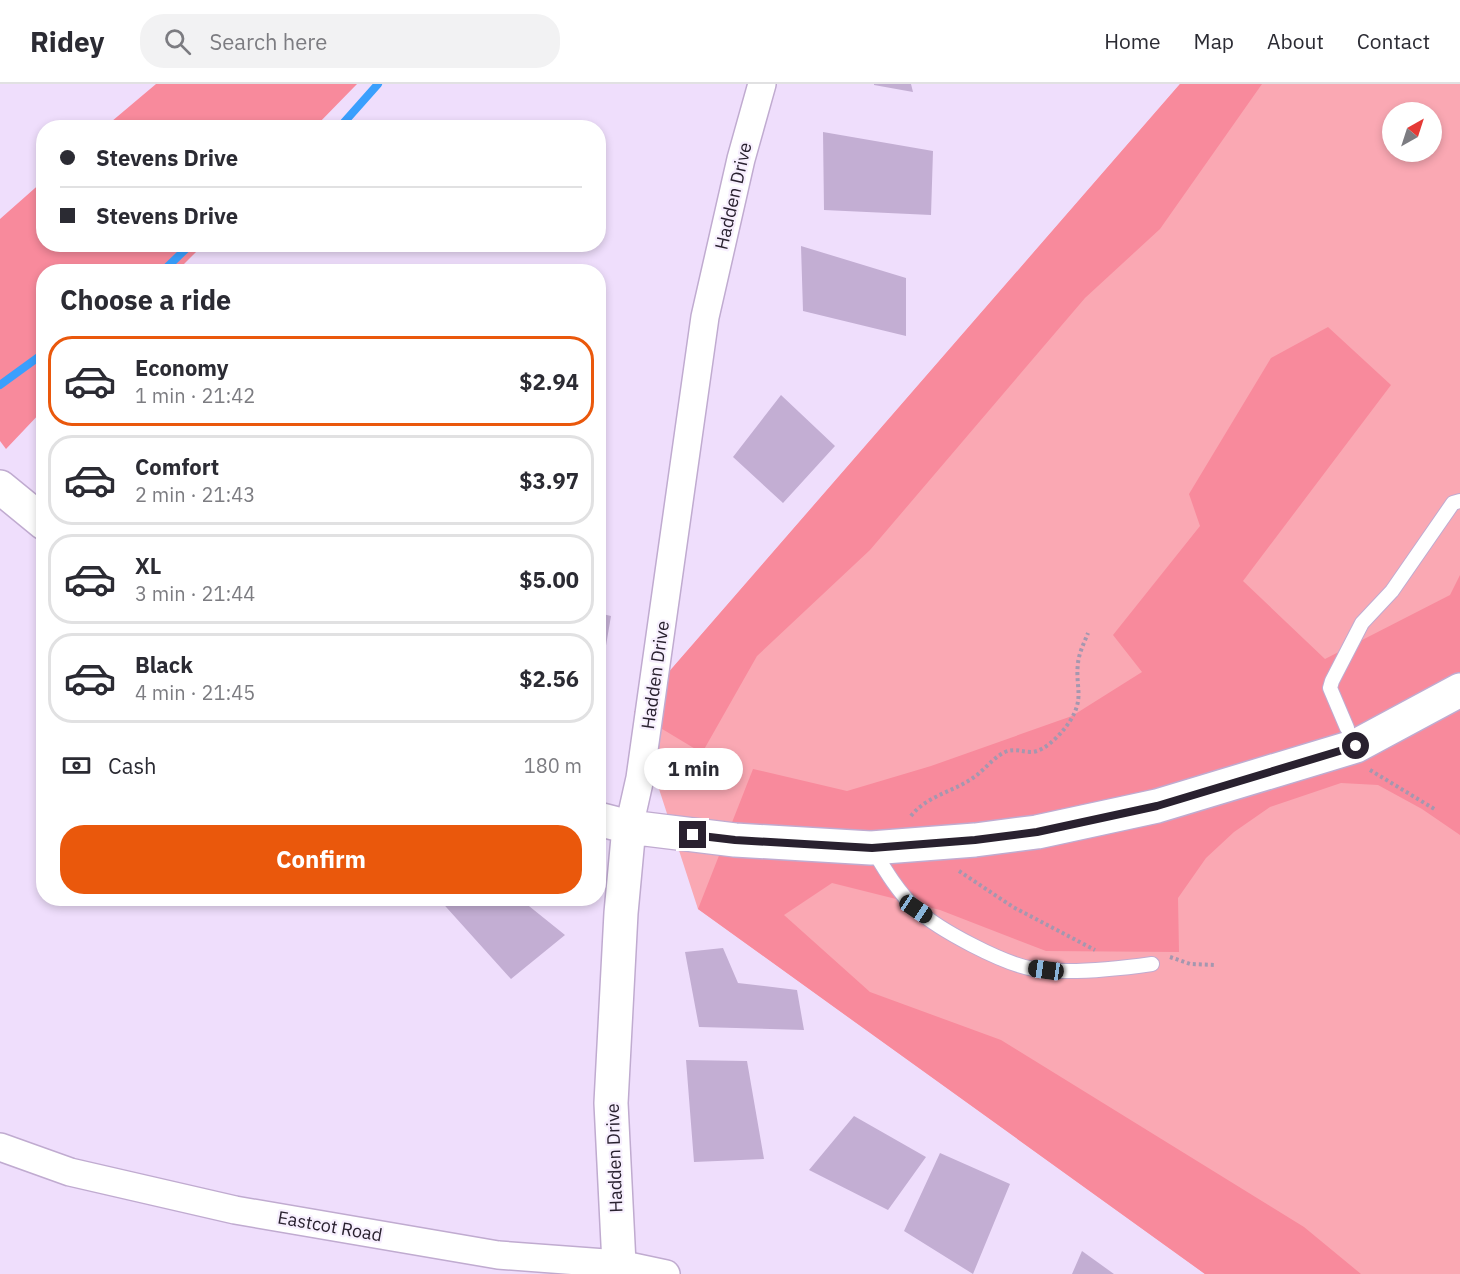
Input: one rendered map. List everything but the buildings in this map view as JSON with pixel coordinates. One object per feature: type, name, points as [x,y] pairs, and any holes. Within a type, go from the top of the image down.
[{"type":"street","name":"Hadden Drive","points":[[620,1269],[611,1103],[621,913],[614,823],[640,777],[705,317],[741,159],[762,84]]},
{"type":"street","points":[[0,487],[36,516]]},
{"type":"street","points":[[614,823],[735,840],[872,848],[975,840],[1037,832],[1157,806],[1356,746],[1460,690]]},
{"type":"street","name":"Eastcot Road","points":[[0,1147],[70,1172],[235,1210],[498,1255],[666,1274]]},
{"type":"lane","points":[[1347,728],[1330,688],[1332,681],[1362,623],[1392,591],[1453,503],[1460,501]]},
{"type":"lane","points":[[872,848],[888,876],[916,909],[959,937],[1013,963],[1031,968],[1060,971],[1152,964]]},
{"type":"path","points":[[910,818],[918,808],[974,777],[1003,753],[1015,749],[1034,752],[1046,746],[1057,736],[1069,723],[1077,708],[1080,694],[1077,675],[1078,661],[1088,633]]},
{"type":"path","points":[[1367,768],[1436,810]]},
{"type":"path","points":[[956,868],[1014,908],[1098,951]]},
{"type":"path","points":[[1169,956],[1190,964],[1214,966]]},
{"type":"shaded area","points":[[156,84],[357,84],[322,120],[113,120]]},
{"type":"shaded area","points":[[1180,84],[1460,84],[1460,1274],[1205,1274],[698,909],[634,712]]},
{"type":"shaded area","points":[[1180,84],[1262,84],[1160,229],[1085,298],[870,550],[757,656],[702,753],[634,712]]},
{"type":"shaded area","points":[[36,187],[36,252],[196,252],[184,264],[36,264],[36,417],[6,449],[0,441],[0,219]]},
{"type":"shaded area","points":[[1328,327],[1391,385],[1243,581],[1325,659],[1450,595],[1460,575],[1460,835],[1422,809],[1378,785],[1341,783],[1270,807],[1234,832],[1206,858],[1178,898],[1179,952],[1046,951],[940,910],[832,883],[784,915],[870,992],[1001,1040],[1304,1227],[1361,1274],[1205,1274],[698,909],[753,769],[847,791],[931,766],[1072,716],[1142,672],[1113,635],[1200,526],[1189,494],[1271,358]]},
{"type":"waterway","points":[[346,120],[378,84]]},
{"type":"waterway","points":[[170,264],[183,252]]},
{"type":"waterway","points":[[0,385],[36,359]]},
{"type":"route","points":[[693,835],[735,840],[872,848],[975,840],[1037,832],[1157,806],[1356,746]]}]
